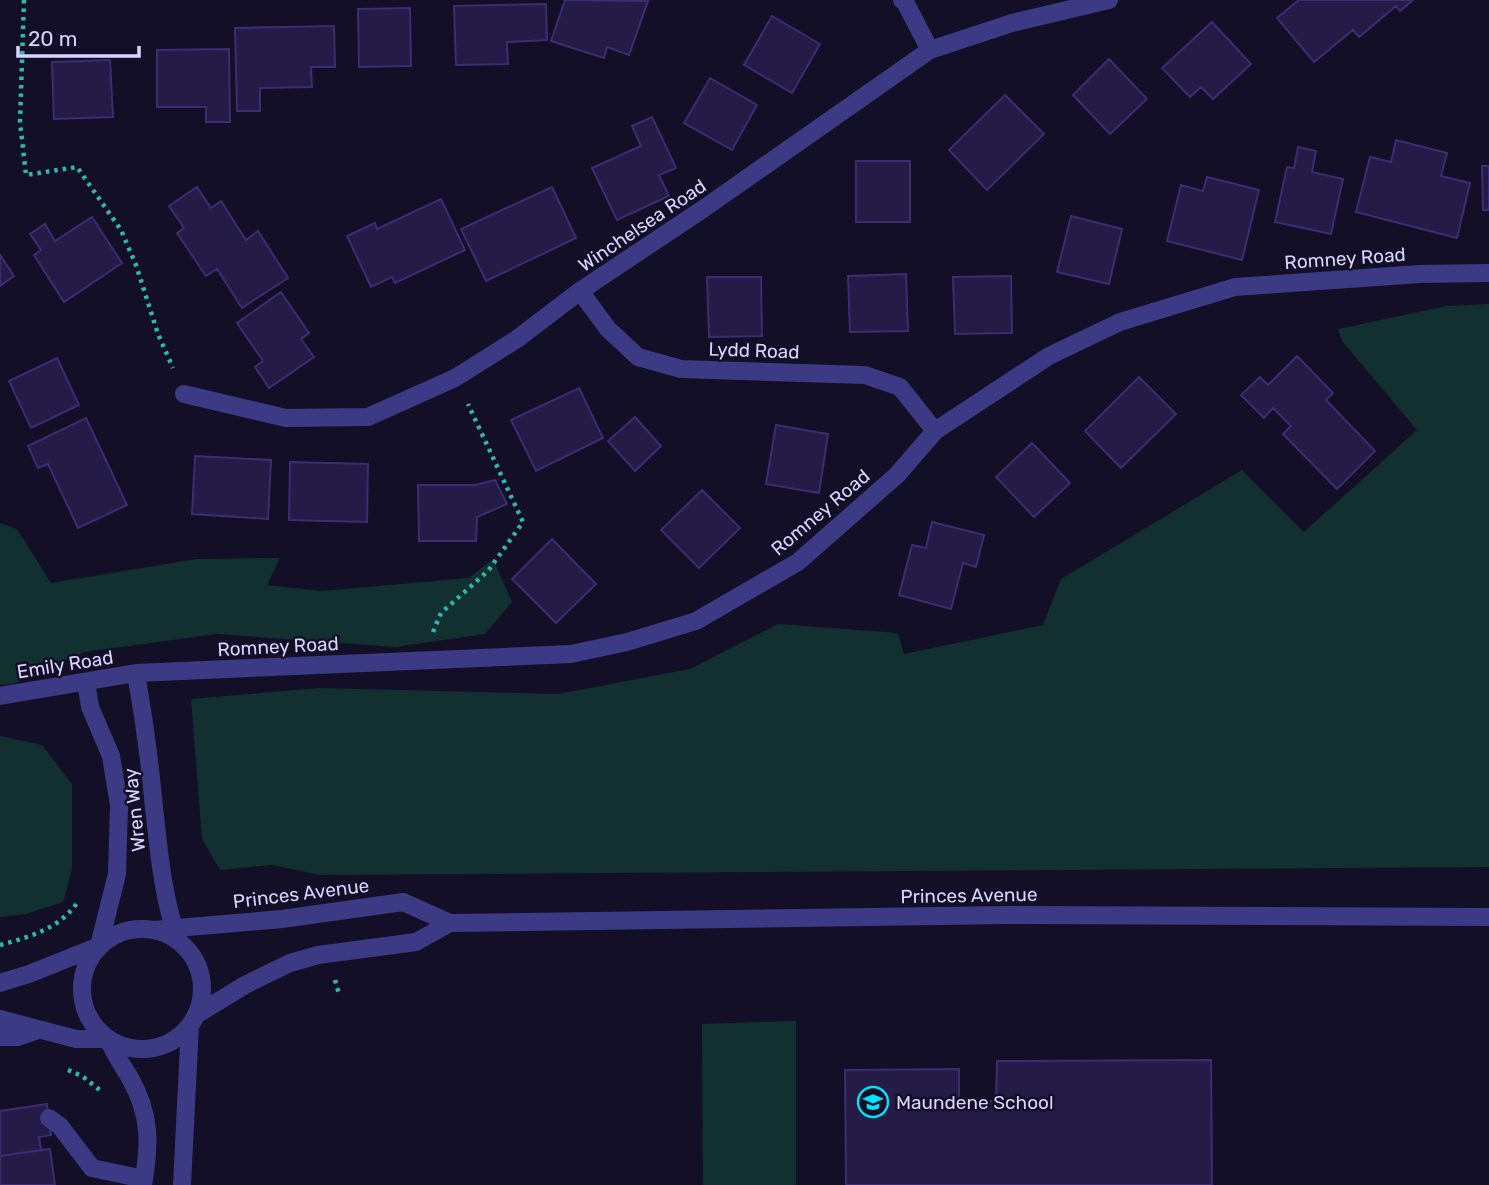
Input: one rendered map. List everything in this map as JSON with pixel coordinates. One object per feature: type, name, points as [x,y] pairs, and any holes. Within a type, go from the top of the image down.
[{"type":"street","points":[[902,0],[930,50]]},
{"type":"street","name":"Winchelsea Road","points":[[184,394],[286,418],[368,417],[455,378],[517,339],[580,292],[930,50],[1012,23],[1109,0]]},
{"type":"street","name":"Romney Road","points":[[136,673],[571,654],[627,642],[696,621],[798,562],[897,475],[935,430],[1049,356],[1120,322],[1235,287],[1420,274],[1489,274]]},
{"type":"street","name":"Lydd Road","points":[[580,292],[608,329],[638,357],[681,369],[865,375],[900,387],[935,430]]},
{"type":"street","name":"Emily Road","points":[[0,696],[136,673]]},
{"type":"street","name":"Wren Way","points":[[136,673],[146,731],[163,880],[176,934]]},
{"type":"street","name":"Wren Way","points":[[86,682],[90,707],[111,756],[119,805],[117,874],[99,946]]},
{"type":"street","name":"Princes Avenue","points":[[0,983],[35,972],[99,946],[115,934],[134,929],[176,934],[403,902],[450,923],[1009,915],[1489,917]]},
{"type":"street","name":"Princes Avenue","points":[[0,1019],[76,1039],[108,1039],[132,1048],[158,1047],[181,1035],[193,1020],[245,985],[290,963],[318,955],[416,943],[450,923]]},
{"type":"street","points":[[176,934],[196,962],[202,988],[193,1020],[182,1185]]},
{"type":"street","points":[[49,1118],[60,1126],[92,1168],[144,1182],[149,1156],[147,1117],[137,1091],[108,1039],[91,1022],[81,989],[86,966],[99,946]]},
{"type":"street","points":[[0,1037],[18,1037],[38,1030]]},
{"type":"path","points":[[24,0],[20,122],[26,175],[76,167],[121,230],[136,265],[158,334],[184,394]]},
{"type":"path","points":[[431,660],[431,635],[441,613],[488,571],[523,522],[455,378]]},
{"type":"path","points":[[64,1068],[82,1076],[105,1096]]},
{"type":"green space","points":[[1489,304],[1489,867],[320,875],[273,865],[220,870],[202,839],[191,699],[319,688],[558,694],[690,669],[778,624],[898,633],[904,654],[1043,625],[1061,579],[1242,470],[1304,532],[1417,430],[1342,341],[1338,329],[1447,306]]},
{"type":"green space","points":[[0,523],[17,529],[51,583],[196,559],[280,558],[267,585],[321,591],[469,578],[493,559],[512,602],[485,634],[395,647],[217,634],[84,652],[13,684],[0,685]]},
{"type":"green space","points":[[0,736],[42,745],[72,784],[72,870],[63,902],[26,914],[0,917]]},
{"type":"green space","points":[[796,1021],[796,1185],[703,1185],[702,1024]]},
{"type":"building","points":[[565,0],[648,1],[629,55],[607,47],[604,58],[551,41]]},
{"type":"building","points":[[1299,0],[1413,0],[1400,11],[1396,6],[1359,37],[1353,30],[1314,62],[1277,18]]},
{"type":"building","points":[[546,4],[547,40],[507,42],[508,64],[456,65],[454,6]]},
{"type":"building","points":[[410,8],[411,66],[359,67],[358,9]]},
{"type":"building","points":[[772,16],[820,44],[792,93],[744,65]]},
{"type":"building","points":[[1212,22],[1251,64],[1213,99],[1201,87],[1190,97],[1162,68]]},
{"type":"building","points":[[334,26],[335,67],[311,67],[312,87],[260,88],[260,111],[237,111],[235,28]]},
{"type":"building","points":[[229,49],[230,122],[206,122],[206,107],[157,107],[157,50]]},
{"type":"building","points":[[1109,59],[1147,99],[1110,134],[1073,95]]},
{"type":"building","points":[[110,60],[113,117],[54,119],[52,62]]},
{"type":"building","points":[[710,78],[757,105],[732,150],[684,123]]},
{"type":"building","points":[[1005,95],[1044,134],[987,190],[949,150]]},
{"type":"building","points":[[652,117],[676,168],[659,175],[669,196],[617,220],[592,168],[641,146],[632,126]]},
{"type":"building","points":[[1396,140],[1447,153],[1441,176],[1470,183],[1457,238],[1356,212],[1370,157],[1391,162]]},
{"type":"building","points":[[1298,147],[1316,151],[1312,172],[1343,179],[1331,234],[1275,222],[1287,167],[1294,168]]},
{"type":"building","points":[[856,161],[910,161],[910,222],[856,222]]},
{"type":"building","points":[[1482,166],[1489,166],[1489,210],[1483,210]]},
{"type":"building","points":[[1207,177],[1259,190],[1242,260],[1167,241],[1181,185],[1203,191]]},
{"type":"building","points":[[197,187],[211,208],[221,201],[246,240],[258,231],[288,278],[242,308],[217,269],[206,276],[177,233],[184,228],[169,206]]},
{"type":"building","points":[[552,187],[576,238],[486,281],[461,229]]},
{"type":"building","points":[[441,199],[465,250],[395,283],[392,277],[371,287],[347,236],[375,223],[377,229]]},
{"type":"building","points":[[1071,216],[1122,229],[1109,284],[1057,272]]},
{"type":"building","points":[[92,217],[122,263],[64,302],[34,255],[41,250],[30,234],[45,224],[55,241]]},
{"type":"building","points":[[0,255],[14,276],[0,286]]},
{"type":"building","points":[[906,274],[908,331],[850,332],[848,276]]},
{"type":"building","points":[[1011,276],[1012,333],[955,334],[953,277]]},
{"type":"building","points":[[707,277],[761,277],[762,336],[709,337]]},
{"type":"building","points":[[281,292],[309,333],[301,339],[314,357],[269,388],[255,367],[263,361],[237,323]]},
{"type":"building","points":[[1297,356],[1333,393],[1326,400],[1375,451],[1337,489],[1283,434],[1291,426],[1273,408],[1264,418],[1241,395],[1260,377],[1268,385]]},
{"type":"building","points":[[57,358],[79,405],[31,428],[9,381]]},
{"type":"building","points":[[1139,377],[1176,414],[1121,468],[1085,431]]},
{"type":"building","points":[[579,388],[603,438],[536,471],[511,420]]},
{"type":"building","points":[[635,417],[661,446],[635,471],[608,441]]},
{"type":"building","points":[[86,418],[127,505],[78,528],[48,464],[38,468],[28,446]]},
{"type":"building","points":[[776,425],[828,434],[819,493],[766,484]]},
{"type":"building","points":[[1032,443],[1070,483],[1034,517],[996,477]]},
{"type":"building","points":[[195,456],[271,460],[268,519],[192,514]]},
{"type":"building","points":[[290,462],[368,464],[367,522],[289,520]]},
{"type":"building","points":[[495,480],[507,504],[477,517],[476,541],[419,541],[418,485],[475,485]]},
{"type":"building","points":[[702,490],[740,528],[699,568],[661,530]]},
{"type":"building","points":[[932,522],[984,535],[976,567],[963,563],[951,609],[899,595],[912,545],[926,548]]},
{"type":"building","points":[[552,539],[596,584],[556,623],[512,579]]},
{"type":"building","points":[[1211,1060],[1212,1185],[846,1185],[845,1070],[959,1069],[959,1101],[996,1101],[997,1061]]},
{"type":"building","points":[[47,1104],[51,1135],[39,1137],[41,1150],[0,1156],[0,1111]]},
{"type":"building","points":[[50,1149],[55,1185],[0,1185],[0,1156]]},
{"type":"place","name":"Maundene School","points":[[873,1102]]}]
